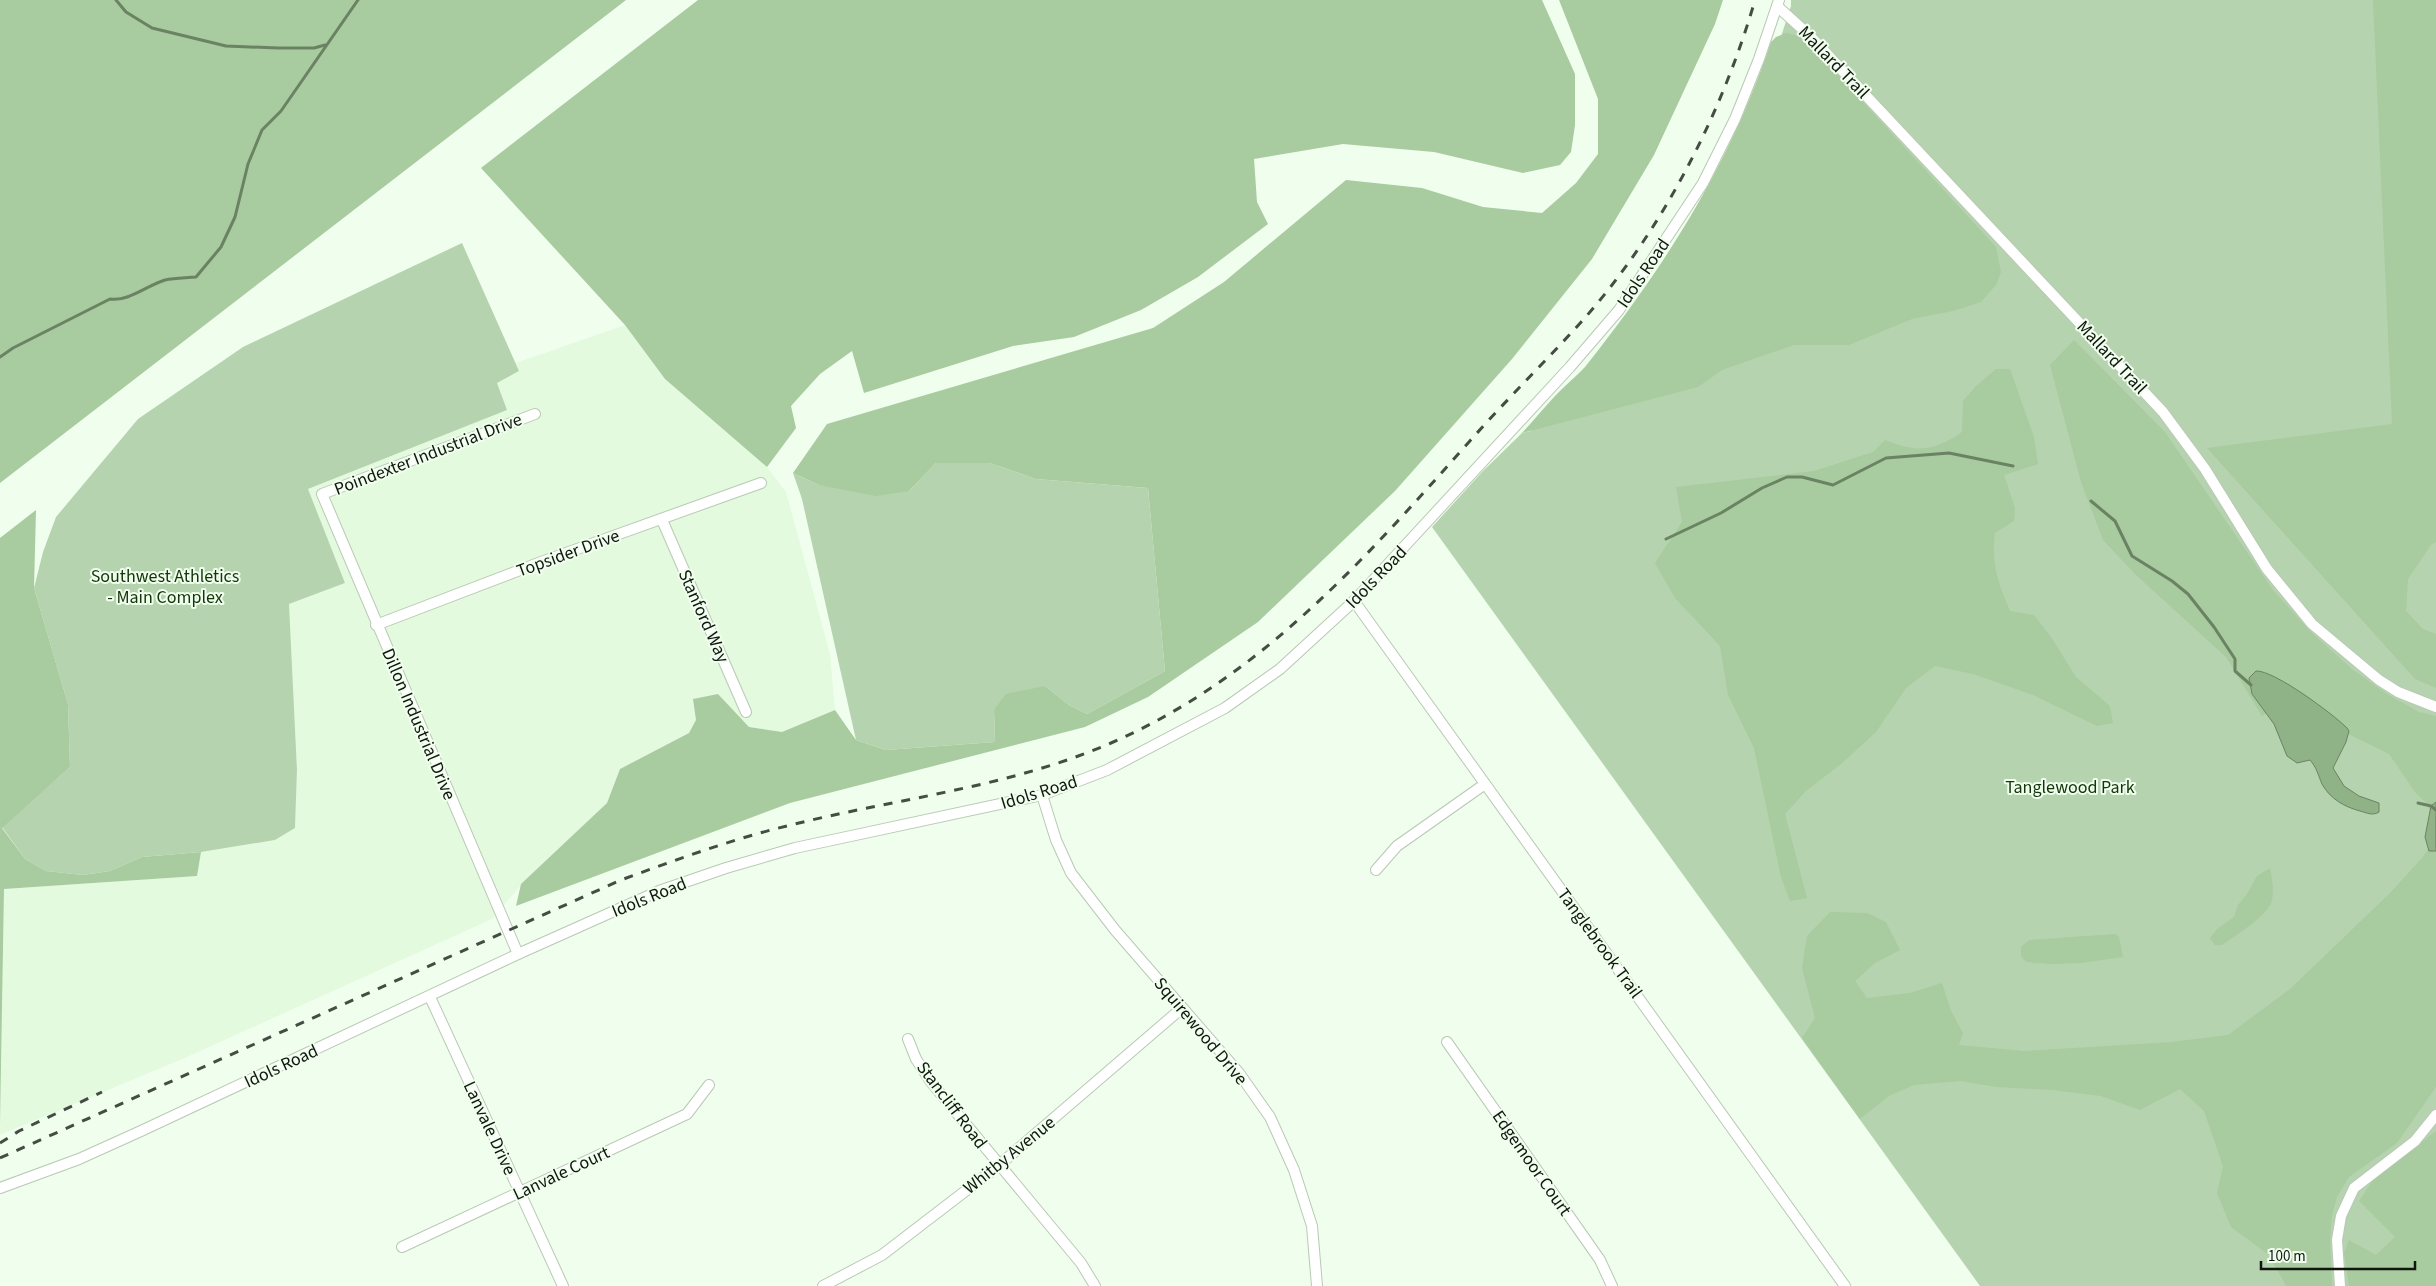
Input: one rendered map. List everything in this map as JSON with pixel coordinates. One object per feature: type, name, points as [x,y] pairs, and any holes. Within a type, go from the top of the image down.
[{"type":"street","name":"Idols Road","points":[[0,1188],[136,1134],[518,954],[659,891],[726,868],[795,848],[1042,795],[1107,770],[1225,708],[1280,669],[1354,600],[1570,367],[1619,310],[1703,183],[1735,118],[1759,59],[1778,3]]},
{"type":"street","name":"Mallard Trail","points":[[1778,3],[2163,412],[2205,469],[2267,569],[2312,624],[2379,680],[2398,692],[2436,707]]},
{"type":"street","name":"Poindexter Industrial Drive","points":[[322,494],[535,414]]},
{"type":"street","name":"Topsider Drive","points":[[376,625],[541,562],[761,483]]},
{"type":"street","name":"Dillon Industrial Drive","points":[[322,494],[376,625],[518,954]]},
{"type":"street","name":"Stanford Way","points":[[662,520],[746,712]]},
{"type":"street","name":"Tanglebrook Trail","points":[[1354,600],[1845,1286]]},
{"type":"street","points":[[1376,870],[1397,846],[1485,784]]},
{"type":"street","name":"Squirewood Drive","points":[[1042,795],[1056,840],[1071,873],[1115,930],[1239,1073],[1270,1117],[1294,1170],[1312,1226],[1317,1286]]},
{"type":"street","name":"Lanvale Drive","points":[[430,997],[563,1286]]},
{"type":"street","name":"Whitby Avenue","points":[[824,1286],[882,1255],[998,1166],[1182,1008]]},
{"type":"street","name":"Stancliff Road","points":[[908,1039],[916,1059],[932,1082],[998,1166],[1081,1263],[1095,1286]]},
{"type":"street","name":"Edgemoor Court","points":[[1447,1042],[1600,1260],[1612,1286]]},
{"type":"street","name":"Lanvale Court","points":[[402,1247],[687,1114],[708,1085]]},
{"type":"street","points":[[2340,1286],[2337,1240],[2341,1216],[2347,1200],[2354,1188],[2367,1176],[2415,1141],[2436,1114]]},
{"type":"shaded area","points":[[0,0],[626,0],[0,483]]},
{"type":"shaded area","points":[[698,0],[1542,0],[1575,74],[1575,125],[1571,152],[1560,165],[1523,173],[1434,152],[1343,144],[1254,159],[1257,202],[1268,224],[1198,277],[1141,310],[1074,337],[1013,346],[864,393],[852,351],[820,374],[791,406],[796,428],[767,467],[665,379],[625,325],[481,168]]},
{"type":"shaded area","points":[[1559,0],[1723,0],[1715,24],[1654,155],[1592,259],[1512,359],[1395,491],[1258,622],[1148,697],[1085,727],[790,803],[516,906],[521,884],[607,803],[620,769],[689,733],[696,720],[693,699],[718,694],[749,727],[782,732],[835,710],[856,740],[886,750],[995,742],[994,710],[1006,694],[1045,686],[1069,705],[1087,714],[1165,671],[1148,488],[1036,479],[990,463],[936,463],[909,491],[876,496],[819,485],[793,473],[827,424],[1153,328],[1224,282],[1346,180],[1422,188],[1483,207],[1542,213],[1576,183],[1598,154],[1598,99]]},
{"type":"shaded area","points":[[2373,0],[2436,0],[2436,542],[2431,545],[2408,579],[2406,611],[2423,629],[2436,634],[2436,688],[2415,679],[2207,448],[2392,424]]},
{"type":"shaded area","points":[[1786,33],[1807,41],[1996,247],[2001,272],[1996,285],[1981,302],[1953,311],[1912,319],[1849,345],[1794,345],[1722,370],[1698,387],[1522,433],[1559,392],[1585,367],[1615,329],[1668,252],[1693,213],[1736,131],[1771,42],[1776,37]]},
{"type":"shaded area","points":[[625,325],[665,379],[767,467],[786,492],[830,654],[835,710],[782,732],[749,727],[718,694],[696,720],[689,733],[620,769],[607,803],[522,884],[492,919],[187,1057],[0,1135],[4,889],[197,876],[201,852],[275,840],[295,828],[297,770],[289,604],[345,583],[308,489],[507,410],[497,383],[519,371],[516,363]]},
{"type":"shaded area","points":[[2074,340],[2165,432],[2273,590],[2312,633],[2352,669],[2387,694],[2419,712],[2436,716],[2436,823],[2426,803],[2415,792],[2389,754],[2285,703],[2262,716],[2226,657],[2136,575],[2103,540],[2081,482],[2050,365]]},
{"type":"shaded area","points":[[1996,369],[2010,369],[2034,437],[2038,464],[2004,475],[2015,508],[2014,521],[1995,533],[1994,555],[1996,573],[2010,611],[2034,615],[2051,637],[2076,677],[2110,706],[2113,723],[2097,726],[2033,695],[1973,674],[1935,666],[1906,688],[1876,732],[1841,764],[1806,791],[1785,814],[1807,898],[1790,901],[1781,877],[1754,748],[1728,695],[1720,646],[1675,598],[1655,563],[1682,522],[1676,487],[1814,471],[1873,452],[1885,440],[1916,448],[1933,447],[1942,444],[1962,432],[1963,401],[1976,386]]},
{"type":"shaded area","points":[[36,510],[34,588],[68,704],[70,767],[2,828],[25,859],[46,871],[83,875],[110,871],[142,857],[201,852],[197,876],[4,889],[0,1126],[0,538]]},
{"type":"shaded area","points":[[2256,671],[2265,673],[2289,685],[2347,728],[2349,731],[2346,742],[2333,768],[2344,786],[2359,796],[2379,803],[2379,812],[2374,814],[2368,813],[2338,802],[2325,789],[2310,760],[2297,763],[2287,756],[2274,724],[2252,694],[2249,678]]},
{"type":"shaded area","points":[[2436,802],[2436,851],[2429,851],[2425,837],[2431,806]]},
{"type":"shaded area","points":[[2436,838],[2436,1087],[2397,1143],[2349,1177],[2337,1197],[2332,1215],[2330,1239],[2332,1286],[2286,1286],[2269,1255],[2231,1227],[2217,1193],[2223,1166],[2204,1111],[2180,1089],[2140,1110],[2101,1096],[2053,1090],[1996,1087],[1960,1081],[1914,1085],[1889,1096],[1860,1119],[1802,1038],[1815,1018],[1802,968],[1807,936],[1830,912],[1867,913],[1886,922],[1900,950],[1875,963],[1855,981],[1867,998],[1910,993],[1942,983],[1951,1011],[1963,1033],[1959,1045],[2024,1051],[2172,1042],[2228,1035],[2290,989],[2390,893],[2422,858]]},
{"type":"shaded area","points":[[2270,868],[2273,892],[2270,906],[2243,931],[2222,945],[2215,945],[2210,938],[2217,929],[2234,917],[2238,905],[2257,876]]},
{"type":"shaded area","points":[[2115,934],[2119,937],[2123,957],[2081,963],[2052,964],[2026,962],[2021,956],[2021,947],[2029,940]]},
{"type":"shaded area","points":[[2436,1131],[2436,1286],[2349,1286],[2344,1253],[2349,1240],[2376,1255],[2395,1237],[2359,1201],[2373,1180]]},
{"type":"green space","name":"Tanglewood Park","points":[[1791,0],[2436,0],[2436,1286],[1980,1286],[1432,527],[1482,472],[1522,433],[1531,431],[1558,403],[1677,251],[1773,61],[1791,6]]},
{"type":"green space","name":"Southwest Athletics - Main Complex","points":[[462,243],[519,371],[497,383],[507,410],[308,489],[345,583],[289,604],[297,770],[295,828],[275,840],[201,852],[142,857],[110,871],[83,875],[46,871],[25,859],[2,827],[70,767],[68,704],[34,588],[43,552],[56,517],[138,419],[243,347]]},
{"type":"green space","points":[[936,463],[990,463],[1036,479],[1148,488],[1165,671],[1087,714],[1069,705],[1045,686],[994,710],[995,742],[886,750],[856,740],[802,499],[793,473],[819,485],[909,491]]},
{"type":"waterway","points":[[116,0],[126,12],[152,28],[226,46],[314,48],[325,45]]},
{"type":"waterway","points":[[0,357],[13,348],[110,299],[131,296],[165,280],[196,277],[221,247],[235,217],[248,164],[262,130],[281,111],[358,0]]},
{"type":"waterway","points":[[1666,539],[1721,513],[1762,488],[1787,477],[1802,477],[1833,485],[1886,458],[1949,453],[2013,466]]},
{"type":"waterway","points":[[2091,501],[2115,521],[2132,556],[2172,581],[2188,594],[2214,627],[2235,659],[2235,671],[2251,685]]},
{"type":"waterway","points":[[2418,803],[2431,806],[2436,810]]},
{"type":"railway","points":[[0,1158],[621,880],[707,849],[773,830],[1034,771],[1111,743],[1165,716],[1215,685],[1262,651],[1306,613],[1348,572],[1583,320],[1612,285],[1639,248],[1663,210],[1707,128],[1725,86],[1755,0]]},
{"type":"railway","points":[[0,1143],[19,1131],[102,1092]]}]
